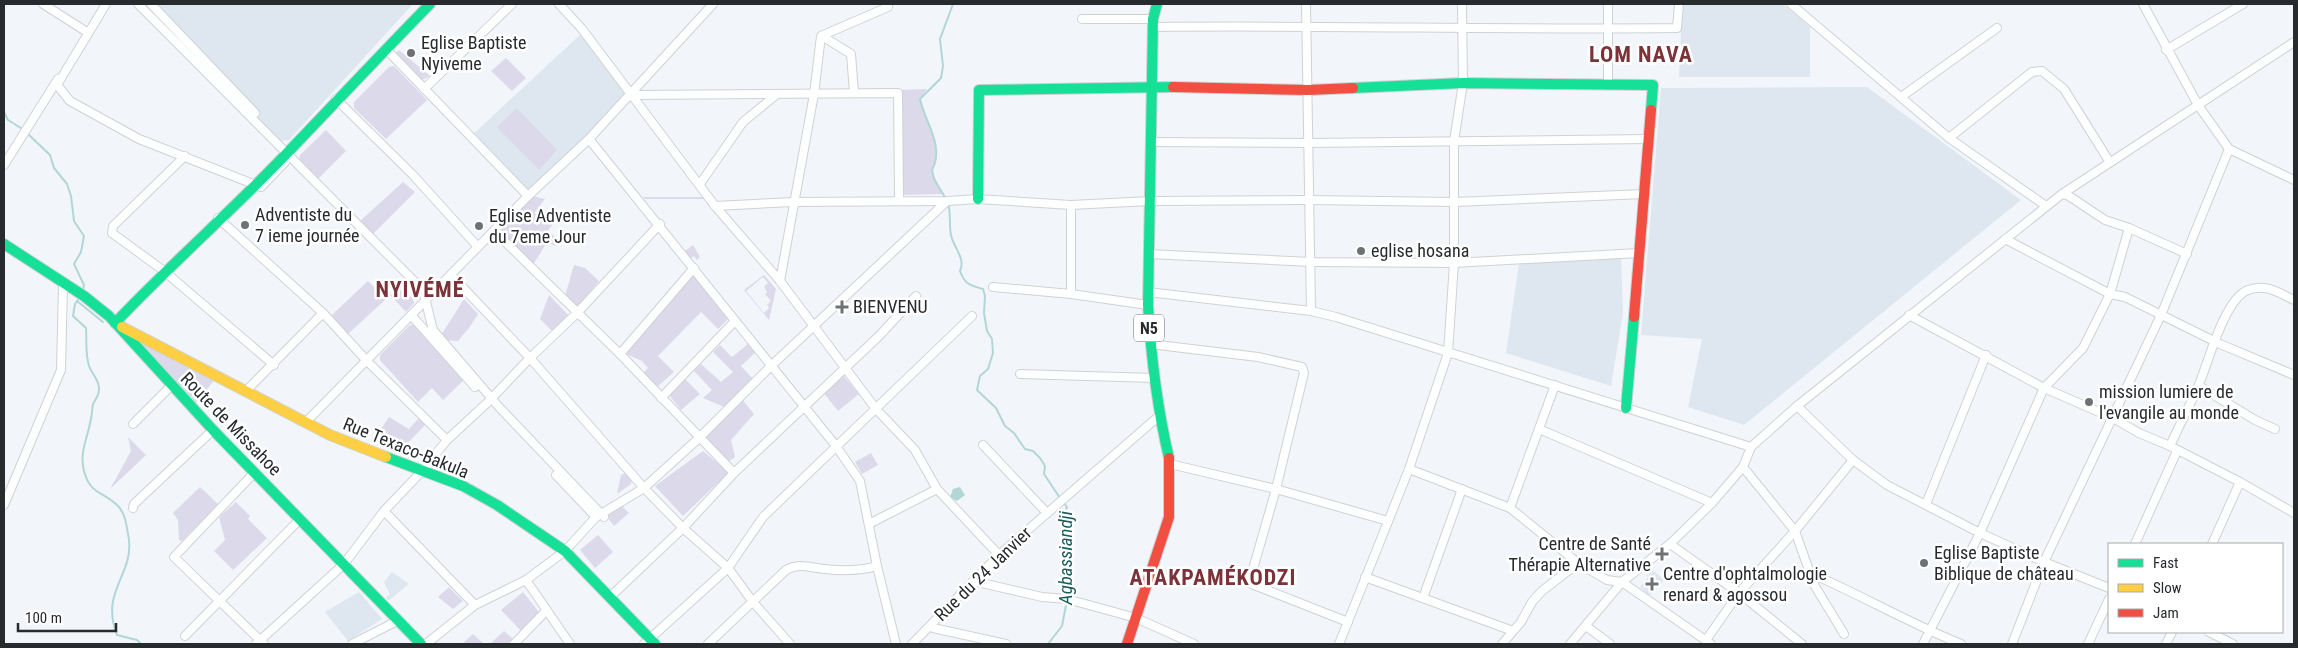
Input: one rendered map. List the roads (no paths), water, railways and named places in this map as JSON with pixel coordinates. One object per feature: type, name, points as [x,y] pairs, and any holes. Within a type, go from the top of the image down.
[{"type":"street","points":[[43,4],[88,32]]},
{"type":"street","points":[[4,165],[106,4]]},
{"type":"street","points":[[138,4],[290,153],[430,296]]},
{"type":"street","points":[[151,4],[290,153],[423,290],[434,330],[499,408],[600,517]]},
{"type":"street","points":[[88,32],[57,85],[70,101],[138,139],[261,187],[336,99],[430,4]]},
{"type":"street","points":[[424,89],[512,4]]},
{"type":"street","points":[[305,423],[528,196],[589,139],[713,4]]},
{"type":"street","name":"N5","points":[[1127,644],[1169,517],[1170,464],[1159,416],[1150,344],[1148,305],[1153,23],[1156,4]]},
{"type":"street","points":[[1306,4],[1310,143],[1308,200],[1311,311]]},
{"type":"street","points":[[1339,644],[1409,469],[1448,354],[1454,263],[1454,141],[1463,83],[1462,4]]},
{"type":"street","points":[[1608,4],[1608,83]]},
{"type":"street","points":[[1082,19],[1153,23],[1463,29],[1677,28],[1679,4]]},
{"type":"street","points":[[1791,4],[1949,138],[2046,206]]},
{"type":"street","points":[[2166,50],[2243,4]]},
{"type":"street","points":[[561,5],[632,94],[715,206],[780,281],[876,409],[915,450],[937,489],[998,555]]},
{"type":"street","points":[[2145,5],[2166,50],[2198,105],[2229,150],[2294,180]]},
{"type":"street","points":[[822,36],[888,7]]},
{"type":"street","points":[[1901,97],[1996,28]]},
{"type":"street","points":[[822,36],[851,54],[854,93]]},
{"type":"street","points":[[780,281],[814,94],[822,36]]},
{"type":"street","points":[[1570,644],[1622,582],[1670,544],[1712,504],[1743,467],[1751,447],[1797,406],[2062,194],[2109,161],[2294,42]]},
{"type":"street","points":[[386,49],[528,196]]},
{"type":"street","points":[[1949,138],[2032,72],[2042,71],[2064,89],[2109,161]]},
{"type":"street","points":[[978,198],[979,90],[1152,87],[1308,90],[1463,83],[1608,83],[1653,85],[1626,408]]},
{"type":"street","points":[[632,94],[776,95],[898,93],[899,200]]},
{"type":"street","points":[[700,184],[743,122],[776,95]]},
{"type":"street","points":[[336,99],[413,176],[478,247]]},
{"type":"street","points":[[79,107],[122,131],[252,185]]},
{"type":"street","points":[[589,139],[660,224],[803,407],[836,446],[860,481],[876,566],[896,644]]},
{"type":"street","points":[[1151,142],[1310,143],[1649,139]]},
{"type":"street","points":[[2012,644],[2044,562],[2161,315],[2229,150]]},
{"type":"street","points":[[115,323],[218,218],[252,185],[290,153]]},
{"type":"street","points":[[185,156],[112,228],[112,233],[164,271],[274,365]]},
{"type":"street","points":[[715,206],[793,202],[948,201],[978,198],[1071,204],[1150,201],[1308,200],[1455,202],[1644,194]]},
{"type":"street","points":[[2062,194],[2076,200],[2105,220],[2129,228],[2187,254]]},
{"type":"street","points":[[426,644],[475,605],[526,580],[566,551],[600,517],[644,488],[699,438],[771,366],[941,204],[948,201]]},
{"type":"street","points":[[1071,204],[1071,294]]},
{"type":"street","points":[[218,218],[323,313],[367,361],[447,440]]},
{"type":"street","points":[[255,472],[174,557],[260,643],[344,564],[384,510],[423,470],[447,440],[577,313],[660,224]]},
{"type":"street","points":[[1923,644],[1980,533],[2044,388],[2083,348],[2110,294],[2129,228]]},
{"type":"street","points":[[494,231],[620,354],[734,473]]},
{"type":"street","points":[[2005,239],[2025,252],[2110,294],[2125,297],[2294,375]]},
{"type":"street","name":"Route de Missahoe","points":[[4,244],[81,294],[115,323],[213,430],[420,644]]},
{"type":"street","points":[[1149,254],[1311,262],[1454,263],[1640,253]]},
{"type":"street","points":[[620,354],[694,268]]},
{"type":"street","points":[[451,275],[530,358],[644,488],[683,528],[728,568],[753,602],[789,644]]},
{"type":"street","points":[[4,505],[61,370],[63,283]]},
{"type":"street","points":[[994,287],[1071,294],[1148,305]]},
{"type":"street","points":[[2134,543],[2199,386],[2215,340],[2234,301],[2246,290],[2257,287],[2268,287],[2294,300]]},
{"type":"street","points":[[1148,292],[1311,311],[1751,447]]},
{"type":"street","points":[[610,597],[683,528],[734,473],[844,367],[879,336],[916,296]]},
{"type":"street","points":[[246,391],[274,365],[323,313]]},
{"type":"street","points":[[1909,315],[2044,388],[2113,418],[2139,434],[2240,482],[2294,513]]},
{"type":"street","points":[[412,316],[488,402],[600,517]]},
{"type":"street","points":[[650,642],[728,568],[763,517],[972,316]]},
{"type":"street","points":[[661,398],[735,321]]},
{"type":"street","name":"Rue Texaco-Bakula","points":[[115,323],[330,435],[463,486],[497,506],[566,551],[650,642]]},
{"type":"street","points":[[1150,344],[1258,357],[1302,367],[1304,373],[1276,489],[1249,582],[1348,622]]},
{"type":"street","points":[[1926,504],[1986,355]]},
{"type":"street","points":[[1020,374],[1154,378]]},
{"type":"street","points":[[1510,508],[1555,385]]},
{"type":"street","points":[[133,424],[172,386]]},
{"type":"street","points":[[2199,386],[2255,420],[2275,429]]},
{"type":"street","points":[[1797,406],[1853,460],[1886,485],[1980,533],[2044,562],[2108,588]]},
{"type":"street","name":"Rue du 24 Janvier","points":[[912,644],[998,555],[1159,416]]},
{"type":"street","points":[[1539,429],[1712,504]]},
{"type":"street","points":[[133,508],[134,504],[213,430]]},
{"type":"street","points":[[983,445],[1047,513]]},
{"type":"street","points":[[1409,469],[1510,508],[1578,563],[1607,580],[1622,582],[1708,642],[1739,592],[1795,530],[1853,460]]},
{"type":"street","points":[[1170,464],[1276,489],[1388,521]]},
{"type":"street","points":[[1743,467],[1795,530],[1813,583],[1844,634]]},
{"type":"street","points":[[2212,543],[2240,482]]},
{"type":"street","points":[[869,524],[937,489]]},
{"type":"street","points":[[1423,598],[1462,489]]},
{"type":"street","points":[[384,510],[475,605]]},
{"type":"street","points":[[185,636],[300,519]]},
{"type":"street","points":[[1670,544],[1739,592],[1802,644]]},
{"type":"street","points":[[1502,644],[1542,591],[1578,563]]},
{"type":"street","points":[[708,644],[786,570],[798,564],[846,570],[862,570],[876,566]]},
{"type":"street","points":[[1810,572],[1929,631],[1961,644]]},
{"type":"street","points":[[1365,577],[1513,631]]},
{"type":"street","points":[[526,580],[570,644]]},
{"type":"street","points":[[973,581],[1042,596],[1067,599],[1136,618],[1194,644]]},
{"type":"street","points":[[2088,644],[2108,601]]},
{"type":"street","points":[[514,644],[548,610]]},
{"type":"street","points":[[352,644],[397,621]]},
{"type":"street","points":[[930,626],[1006,644]]},
{"type":"street","points":[[1586,626],[1610,644]]},
{"type":"street","points":[[2210,633],[2233,644]]},
{"type":"water","points":[[960,487],[965,495],[957,501],[950,497],[953,489]]},
{"type":"waterway","name":"Agbassiandji","points":[[946,199],[934,179],[932,170],[935,161],[935,143],[920,99],[941,78],[943,66],[940,39],[953,4]]},
{"type":"waterway","points":[[4,112],[8,120],[24,130]]},
{"type":"waterway","points":[[27,133],[50,155],[54,168],[67,184],[71,196],[74,221],[84,236],[81,252],[74,264],[84,285],[83,290]]},
{"type":"waterway","name":"Agbassiandji","points":[[948,203],[951,235],[960,257],[960,271],[968,284],[983,289],[987,331],[992,339],[993,353],[988,369],[980,376],[977,390],[996,408],[1005,426],[1014,433],[1025,449],[1033,451],[1040,458],[1045,466],[1044,474],[1060,498]]},
{"type":"waterway","points":[[80,297],[75,304],[73,316],[86,328],[89,366],[99,387],[93,404],[90,426],[83,451],[84,471],[93,488],[112,500],[120,508],[127,526],[129,553],[114,595],[112,607],[113,620],[117,635],[137,640],[141,644]]},
{"type":"waterway","points":[[77,301],[103,322]]},
{"type":"waterway","name":"Agbassiandji","points":[[1063,502],[1067,507],[1064,514],[1067,536],[1061,574],[1065,595]]},
{"type":"waterway","name":"Agbassiandji","points":[[1048,644],[1062,626],[1067,600]]},
{"type":"place","name":"Eglise Baptiste Nyiveme","points":[[411,53]]},
{"type":"place","name":"Adventiste du 7 ieme journée","points":[[245,225]]},
{"type":"place","name":"Eglise Adventiste du 7eme Jour","points":[[479,226]]},
{"type":"place","name":"eglise hosana","points":[[1361,251]]},
{"type":"place","name":"BIENVENU","points":[[842,307]]},
{"type":"place","name":"mission lumiere de l'evangile au monde","points":[[2089,402]]},
{"type":"place","name":"Centre de Santé Thérapie Alternative","points":[[1662,554]]},
{"type":"place","name":"Eglise Baptiste Biblique de château","points":[[1924,563]]},
{"type":"place","name":"Centre d'ophtalmologie renard & agossou","points":[[1652,584]]},
{"type":"district","name":"LOM NAVA","points":[[1641,54]]},
{"type":"district","name":"NYIVÉMÉ","points":[[420,289]]},
{"type":"district","name":"ATAKPAMÉKODZI","points":[[1213,577]]}]
